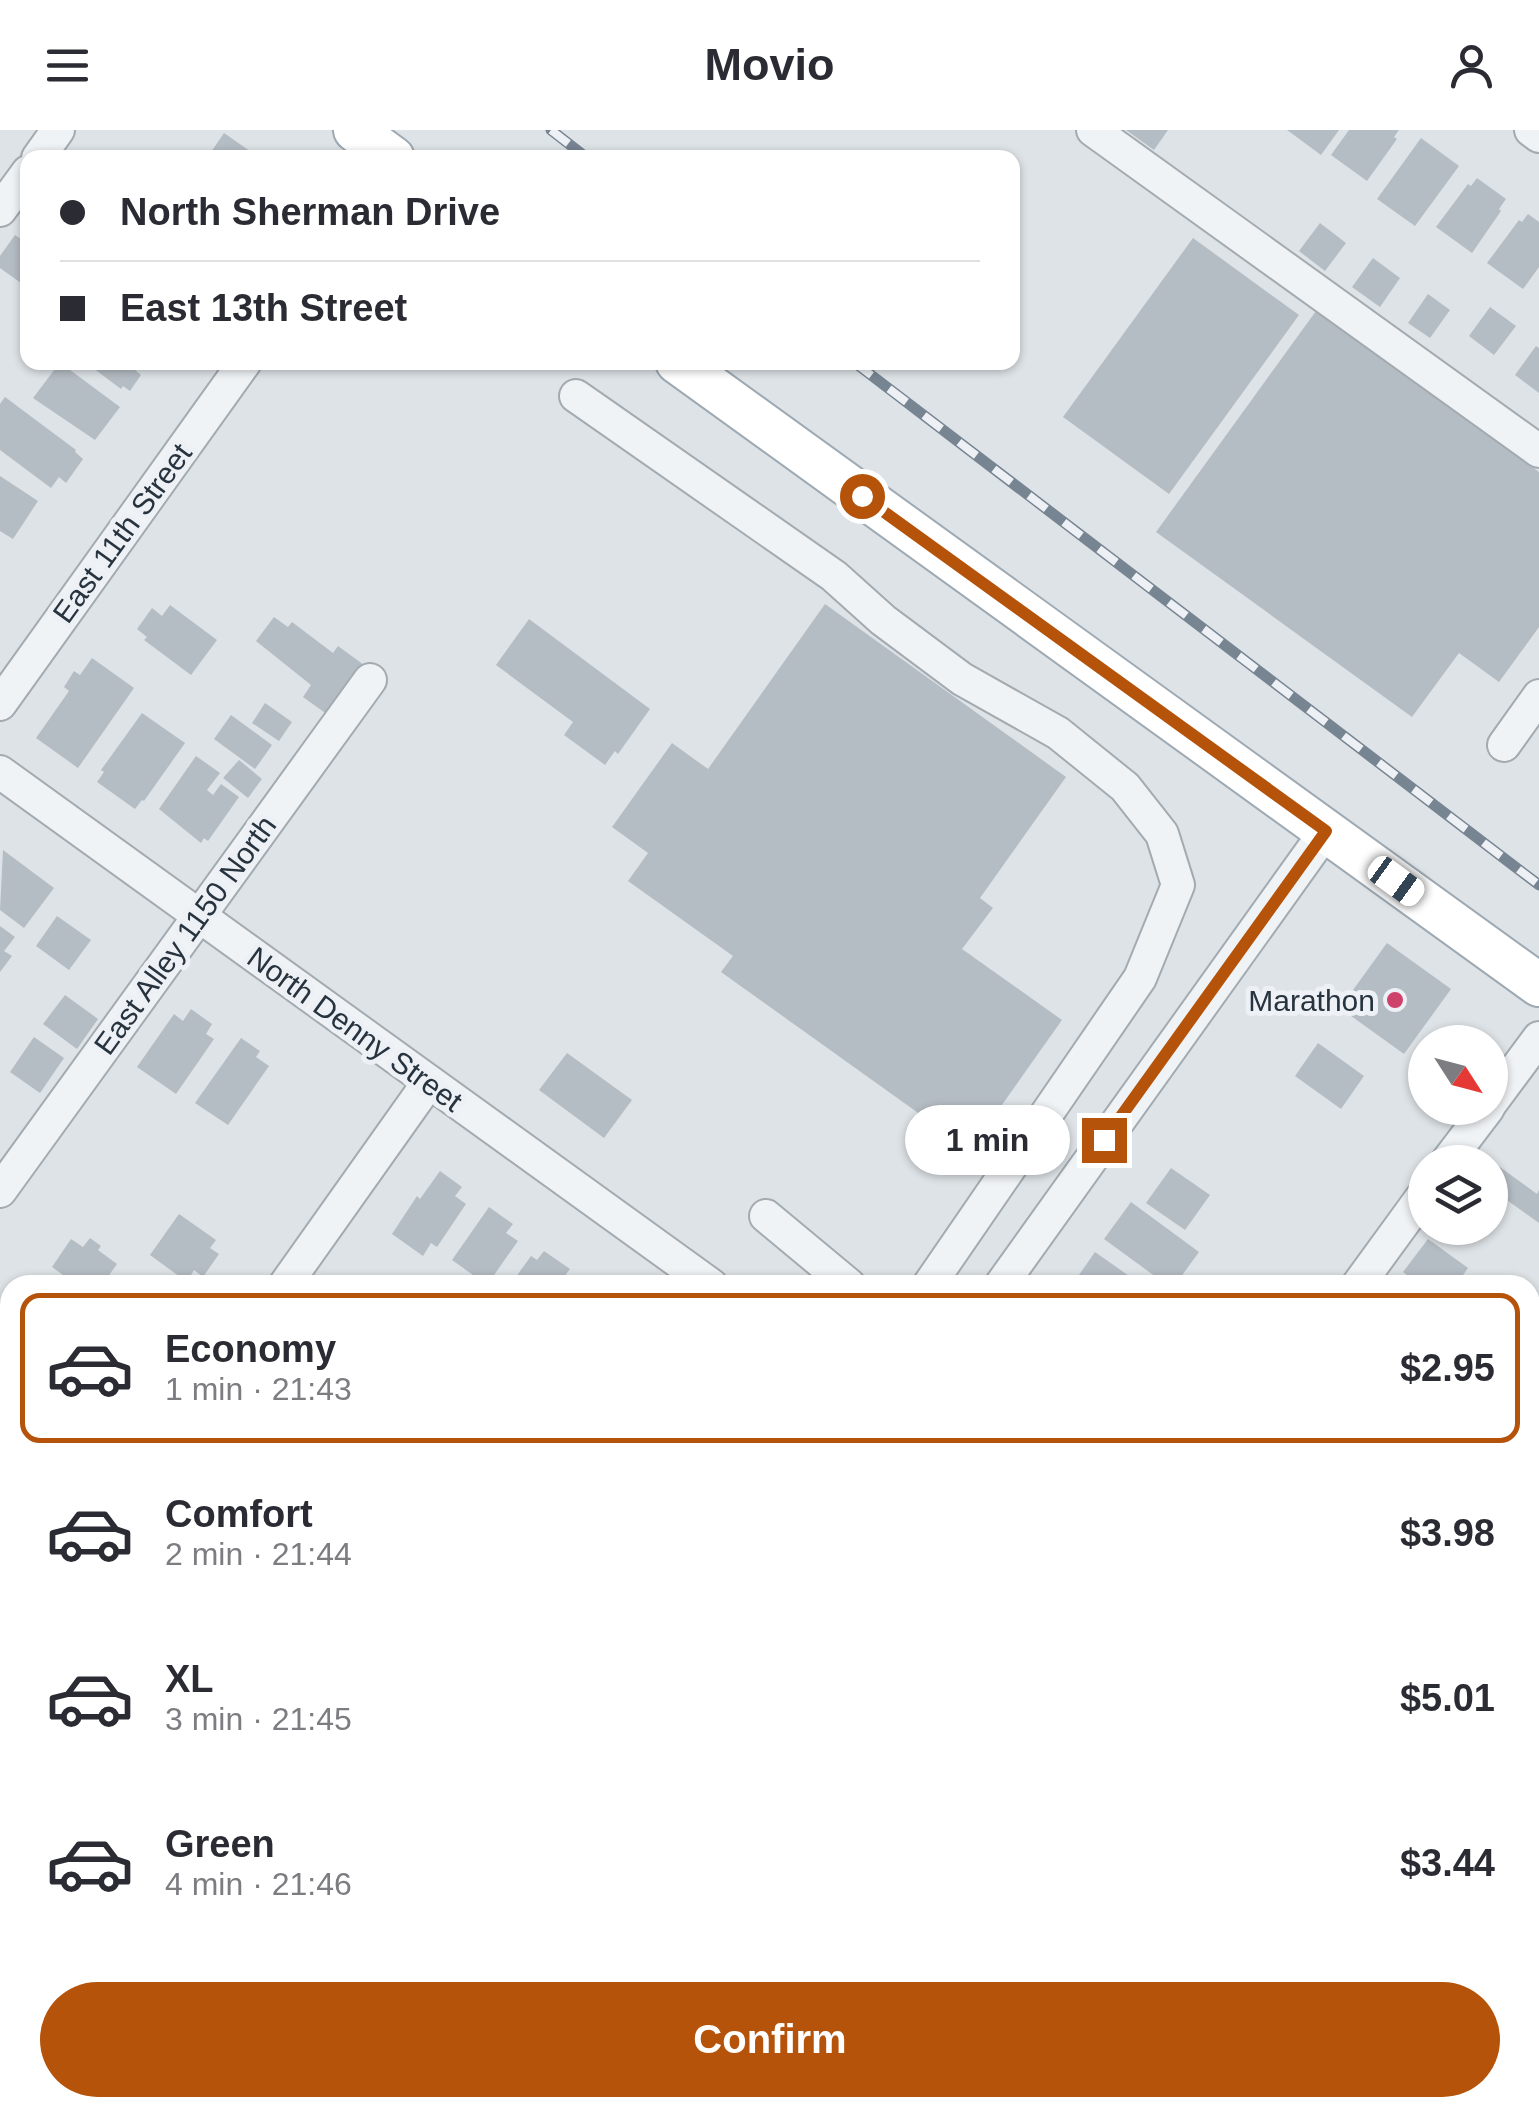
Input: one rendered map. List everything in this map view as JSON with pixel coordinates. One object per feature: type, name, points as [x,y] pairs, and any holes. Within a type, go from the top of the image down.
[{"type":"main road","points":[[354,130],[382,150]]},
{"type":"main road","points":[[688,370],[1539,985]]},
{"type":"street","points":[[1093,130],[1539,451]]},
{"type":"street","points":[[1530,130],[1539,136]]},
{"type":"street","points":[[0,210],[20,183]]},
{"type":"street","name":"East 11th Street","points":[[0,704],[239,370]]},
{"type":"street","points":[[576,396],[834,576],[883,620],[962,679],[1058,732],[1125,788],[1162,834],[1178,886],[1140,978],[936,1275]]},
{"type":"street","name":"East Alley 1150 North","points":[[0,1191],[370,680]]},
{"type":"street","points":[[1504,745],[1539,696]]},
{"type":"street","name":"North Denny Street","points":[[0,772],[697,1275]]},
{"type":"street","points":[[1008,1275],[1326,831]]},
{"type":"street","points":[[1508,1080],[1539,1038]]},
{"type":"street","points":[[291,1275],[430,1082]]},
{"type":"street","points":[[766,1216],[837,1275]]},
{"type":"street","points":[[1365,1275],[1408,1216]]},
{"type":"building","points":[[1126,130],[1168,130],[1154,150]]},
{"type":"building","points":[[1287,130],[1339,130],[1321,155]]},
{"type":"building","points":[[1349,130],[1399,130],[1394,137],[1397,139],[1367,181],[1331,155]]},
{"type":"building","points":[[224,133],[248,150],[212,150]]},
{"type":"building","points":[[1421,138],[1459,166],[1415,226],[1377,199]]},
{"type":"building","points":[[1477,178],[1506,199],[1472,253],[1436,227],[1468,184],[1471,186]]},
{"type":"building","points":[[1528,214],[1539,222],[1539,267],[1523,289],[1487,263],[1519,220],[1522,222]]},
{"type":"building","points":[[1320,223],[1346,243],[1325,271],[1299,251]]},
{"type":"building","points":[[15,235],[20,238],[20,282],[0,268],[0,256]]},
{"type":"building","points":[[1193,238],[1299,315],[1169,494],[1063,417]]},
{"type":"building","points":[[1373,258],[1400,278],[1380,307],[1352,287]]},
{"type":"building","points":[[1428,294],[1450,310],[1430,338],[1408,323]]},
{"type":"building","points":[[1490,307],[1516,326],[1494,355],[1469,336]]},
{"type":"building","points":[[1316,311],[1539,472],[1539,627],[1499,682],[1459,653],[1412,717],[1156,532]]},
{"type":"building","points":[[1536,346],[1539,348],[1539,393],[1515,375]]},
{"type":"building","points":[[54,370],[70,370],[120,407],[95,440],[33,398]]},
{"type":"building","points":[[96,370],[135,370],[141,375],[130,391],[123,386],[121,389]]},
{"type":"building","points":[[5,397],[83,459],[66,483],[59,477],[51,488],[0,450],[0,404]]},
{"type":"building","points":[[0,476],[38,501],[13,539],[0,531]]},
{"type":"building","points":[[825,604],[1066,777],[980,898],[993,908],[962,949],[1062,1020],[970,1150],[721,972],[733,956],[628,881],[648,853],[612,827],[672,743],[708,769]]},
{"type":"building","points":[[170,605],[217,640],[191,675],[144,640],[147,637],[137,629],[152,608],[162,616]]},
{"type":"building","points":[[274,617],[288,627],[292,622],[333,653],[338,646],[364,665],[328,715],[303,697],[311,685],[256,641]]},
{"type":"building","points":[[529,619],[650,709],[618,754],[615,751],[605,765],[564,735],[573,722],[496,665]]},
{"type":"building","points":[[92,658],[134,688],[78,768],[36,738],[69,691],[64,687],[74,671],[80,675]]},
{"type":"building","points":[[265,703],[292,722],[279,741],[252,723]]},
{"type":"building","points":[[142,713],[185,743],[135,809],[97,782],[104,772],[101,770]]},
{"type":"building","points":[[231,715],[272,745],[255,769],[214,739]]},
{"type":"building","points":[[196,756],[220,773],[207,790],[213,795],[221,784],[239,797],[208,841],[204,838],[201,843],[159,809]]},
{"type":"building","points":[[239,760],[262,779],[248,798],[223,778]]},
{"type":"building","points":[[3,850],[54,888],[24,928],[0,910]]},
{"type":"building","points":[[57,916],[91,940],[69,970],[36,946]]},
{"type":"building","points":[[0,926],[15,937],[4,951],[12,956],[0,972]]},
{"type":"building","points":[[1387,943],[1451,989],[1425,1025],[1408,1025],[1408,1048],[1404,1054],[1340,1008]]},
{"type":"building","points":[[65,995],[98,1019],[77,1049],[43,1024]]},
{"type":"building","points":[[191,1009],[212,1024],[206,1034],[214,1039],[176,1094],[137,1067],[174,1014],[183,1021]]},
{"type":"building","points":[[34,1037],[64,1058],[40,1093],[10,1072]]},
{"type":"building","points":[[241,1038],[260,1051],[256,1057],[269,1066],[228,1125],[195,1103]]},
{"type":"building","points":[[1318,1043],[1364,1076],[1341,1109],[1295,1076]]},
{"type":"building","points":[[567,1053],[632,1100],[604,1138],[539,1090]]},
{"type":"building","points":[[1171,1168],[1210,1195],[1185,1230],[1146,1203]]},
{"type":"building","points":[[440,1171],[462,1187],[455,1196],[466,1204],[437,1247],[431,1243],[423,1256],[392,1234],[417,1196],[420,1199]]},
{"type":"building","points":[[1508,1173],[1537,1194],[1539,1190],[1539,1223],[1508,1201]]},
{"type":"building","points":[[1131,1202],[1199,1252],[1182,1275],[1153,1275],[1104,1239]]},
{"type":"building","points":[[489,1207],[513,1224],[506,1233],[518,1241],[494,1275],[473,1275],[452,1260]]},
{"type":"building","points":[[179,1214],[216,1240],[210,1248],[219,1254],[204,1275],[194,1270],[191,1275],[177,1275],[150,1255]]},
{"type":"building","points":[[90,1238],[101,1246],[98,1250],[117,1264],[109,1275],[63,1275],[52,1267],[71,1239],[83,1247]]},
{"type":"building","points":[[1423,1245],[1436,1245],[1468,1268],[1463,1275],[1403,1272]]},
{"type":"building","points":[[544,1251],[570,1269],[565,1275],[517,1275],[531,1256],[537,1260]]},
{"type":"building","points":[[1095,1252],[1128,1275],[1079,1275]]},
{"type":"railway","points":[[551,130],[577,150]]},
{"type":"railway","points":[[864,370],[1539,885]]},
{"type":"place","name":"Marathon","points":[[1395,1000]]},
{"type":"route","points":[[862,496],[1326,831],[1104,1140]]}]
